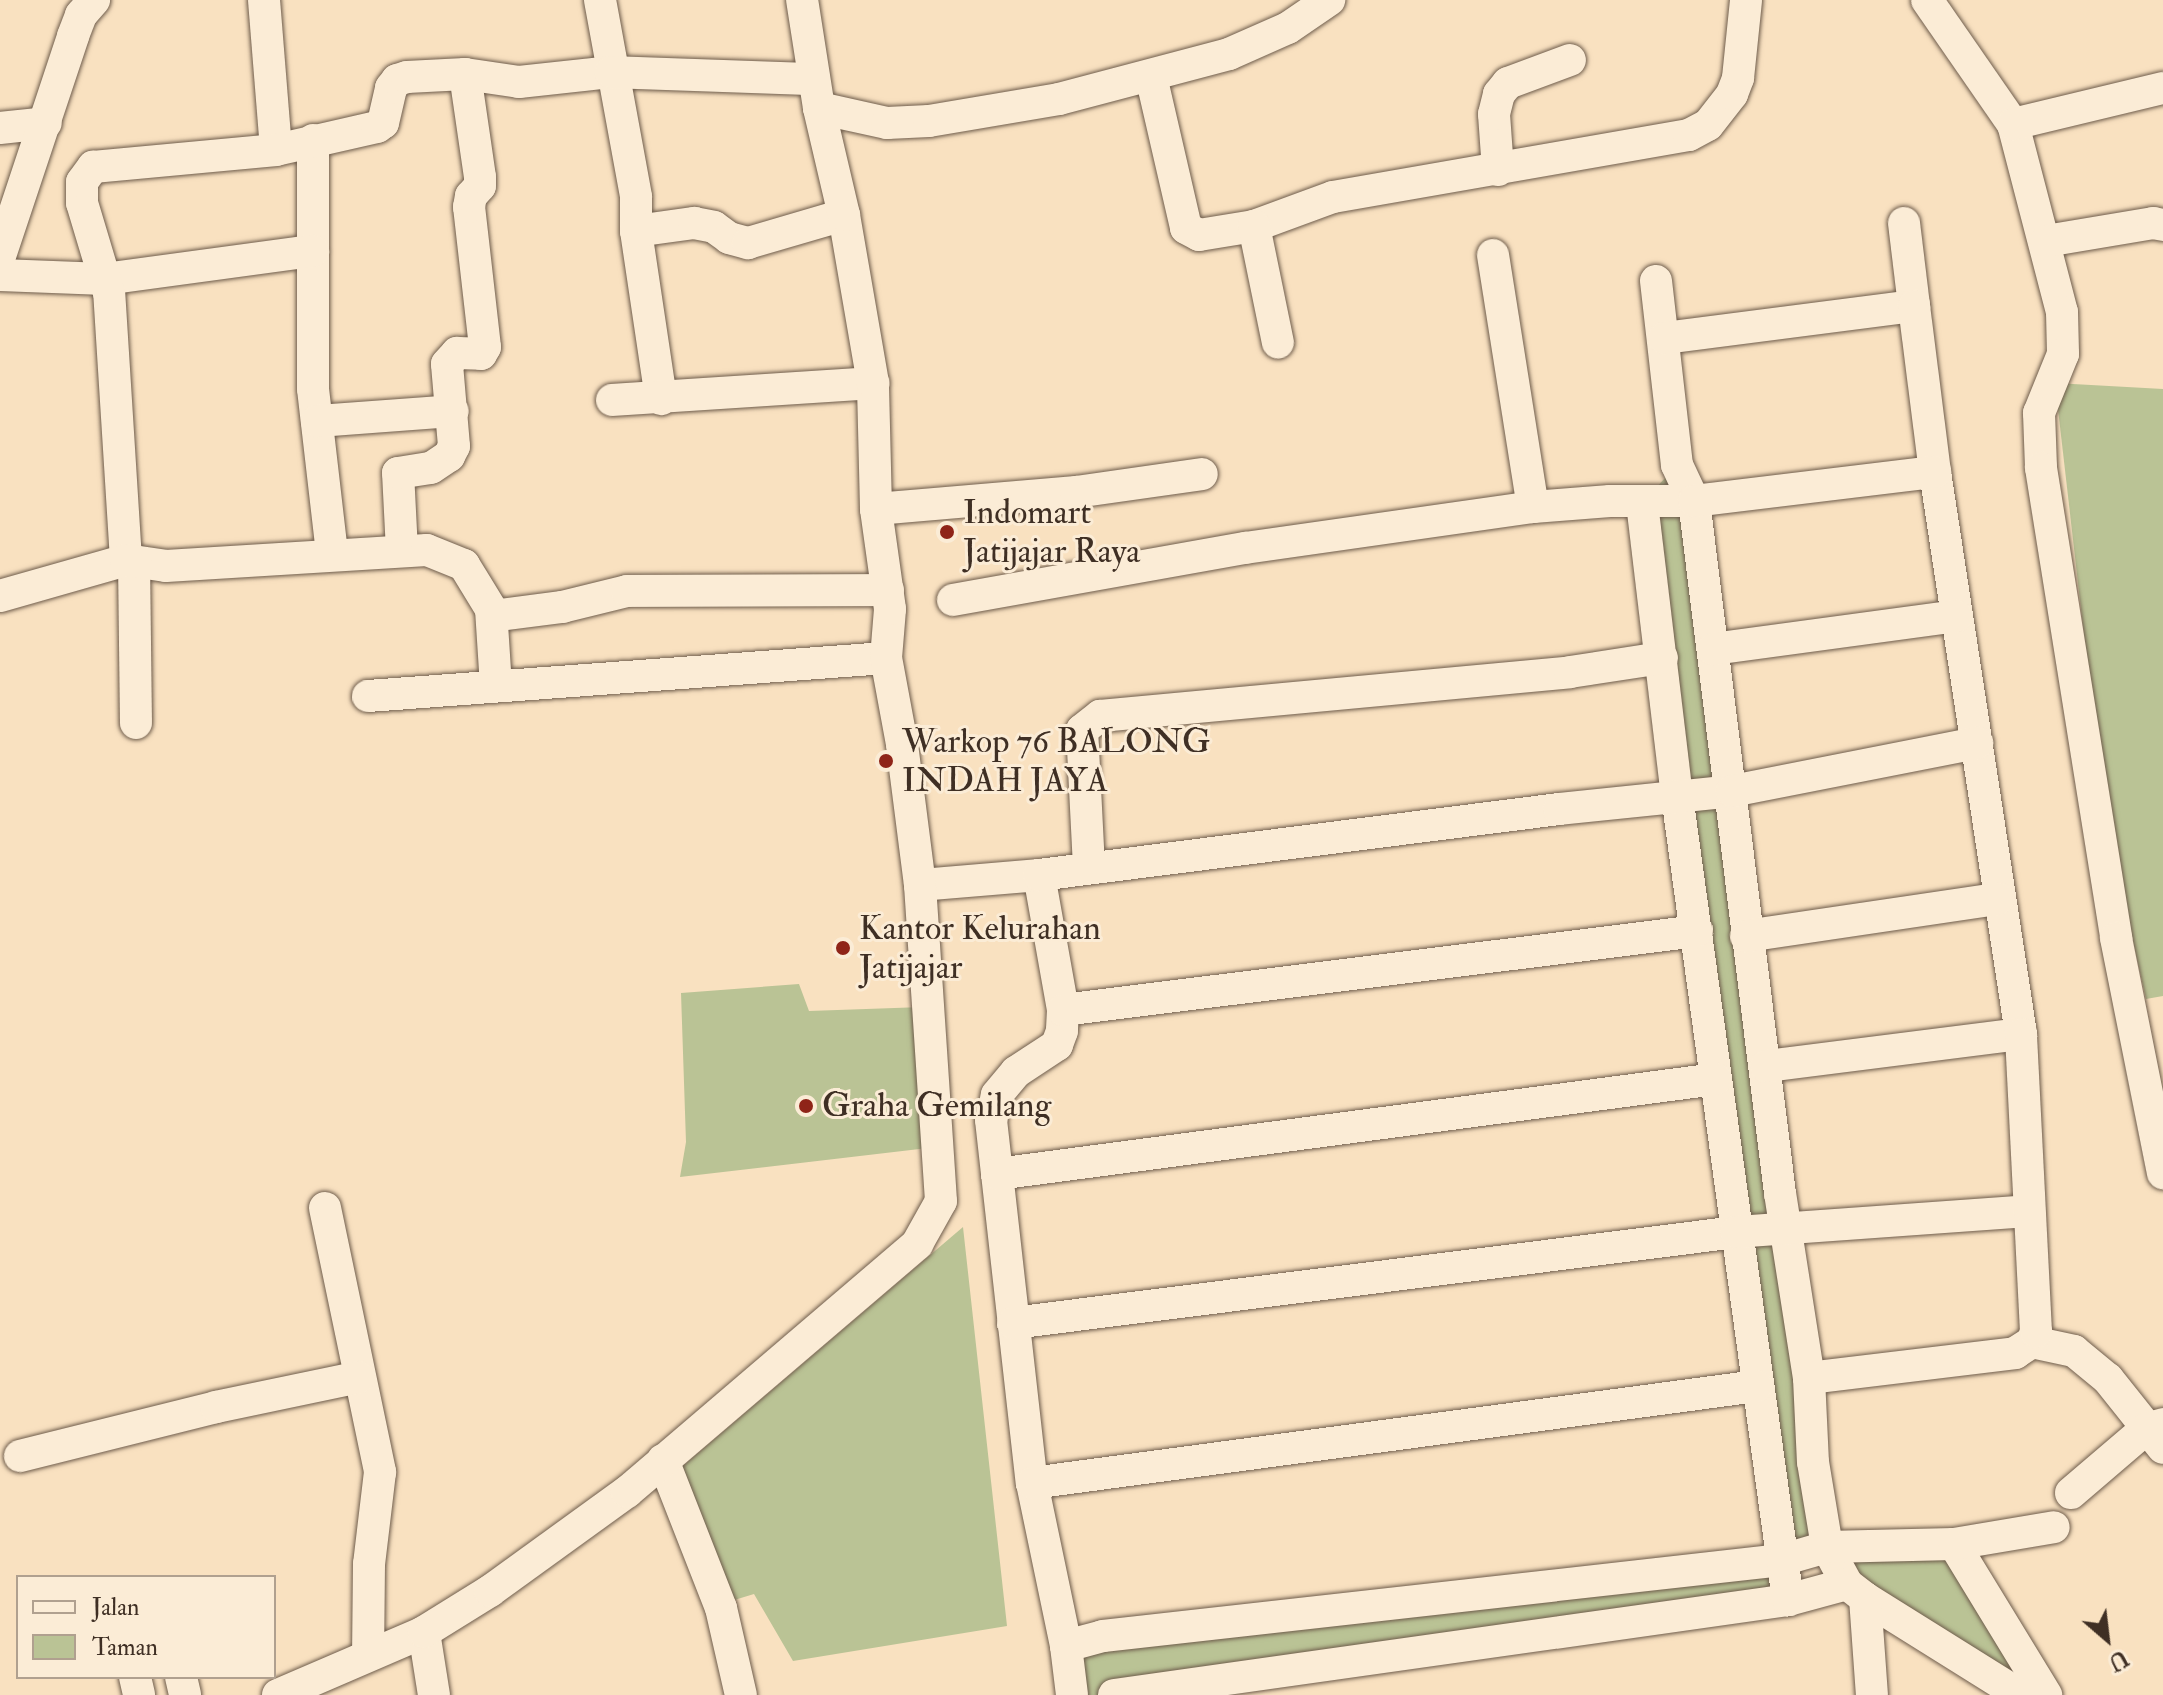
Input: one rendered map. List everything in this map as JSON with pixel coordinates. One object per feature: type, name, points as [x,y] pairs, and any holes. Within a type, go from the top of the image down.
[{"type":"street","points":[[0,256],[24,175],[46,123],[73,36],[81,15],[94,0]]},
{"type":"street","points":[[264,0],[276,150]]},
{"type":"street","points":[[600,0],[636,197],[636,231],[661,399]]},
{"type":"street","points":[[278,1695],[424,1632],[490,1591],[627,1492],[917,1244],[941,1201],[920,885],[902,744],[886,658],[888,590],[876,509],[873,383],[844,215],[816,93],[802,0]]},
{"type":"street","points":[[136,723],[130,561],[109,293],[82,203],[82,182],[93,167],[276,150],[383,123],[391,88],[397,80],[465,74],[519,82],[611,72],[816,93],[887,123],[929,121],[1059,99],[1229,54],[1288,28],[1329,0]]},
{"type":"street","points":[[1151,76],[1186,228],[1199,235],[1254,226],[1333,197],[1689,135],[1708,125],[1723,110],[1738,78],[1746,0]]},
{"type":"street","points":[[1927,0],[2013,124],[2046,241],[2065,340],[2060,364],[2039,413],[2041,468],[2116,938],[2154,1077],[2163,1173]]},
{"type":"street","points":[[1498,170],[1494,114],[1499,94],[1508,83],[1570,60]]},
{"type":"street","points":[[402,551],[398,473],[431,468],[449,456],[454,446],[447,364],[457,353],[481,354],[485,347],[469,207],[471,196],[480,186],[480,177],[465,74]]},
{"type":"street","points":[[2013,124],[2163,88]]},
{"type":"street","points":[[0,128],[46,123]]},
{"type":"street","points":[[313,140],[317,421],[332,554]]},
{"type":"street","points":[[636,231],[694,223],[714,227],[729,238],[748,243],[844,215]]},
{"type":"street","points":[[1809,1378],[2015,1353],[2032,1342],[2036,1332],[2021,1034],[1935,472],[1904,223]]},
{"type":"street","points":[[2046,241],[2153,223],[2163,225]]},
{"type":"street","points":[[1254,226],[1278,343]]},
{"type":"street","points":[[0,275],[105,279],[313,251]]},
{"type":"street","points":[[1493,255],[1533,507]]},
{"type":"street","points":[[1656,281],[1677,465],[1694,501],[1784,1230],[1809,1378],[1813,1462],[1827,1547],[1856,1591],[2015,1692]]},
{"type":"street","points":[[1664,338],[1914,306]]},
{"type":"street","points":[[612,400],[873,383]]},
{"type":"street","points":[[317,421],[453,411]]},
{"type":"street","points":[[1677,465],[1642,503],[1677,796],[1788,1600]]},
{"type":"street","points":[[953,600],[1245,548],[1533,507],[1610,501],[1694,501],[1935,472]]},
{"type":"street","points":[[876,509],[1076,492],[1202,474]]},
{"type":"street","points":[[0,596],[130,561],[166,566],[427,550],[464,565],[476,579],[492,616],[496,686]]},
{"type":"street","points":[[492,616],[562,607],[627,591],[888,590]]},
{"type":"street","points":[[1713,649],[1957,616]]},
{"type":"street","points":[[368,696],[886,658]]},
{"type":"street","points":[[1089,867],[1082,730],[1100,716],[1570,672],[1662,658]]},
{"type":"street","points":[[920,885],[1039,875],[1732,791],[1977,743]]},
{"type":"street","points":[[1039,875],[1063,1010],[1057,1045],[1016,1072],[997,1095],[991,1120],[1032,1483],[1066,1646],[1072,1695]]},
{"type":"street","points":[[1746,936],[1998,899]]},
{"type":"street","points":[[1063,1010],[1697,931]]},
{"type":"street","points":[[1766,1066],[2021,1034]]},
{"type":"street","points":[[997,1174],[1716,1079]]},
{"type":"street","points":[[325,1208],[380,1472],[369,1564],[368,1654]]},
{"type":"street","points":[[1013,1323],[1736,1232],[2029,1211]]},
{"type":"street","points":[[2032,1342],[2074,1351],[2108,1379],[2157,1434],[2071,1493]]},
{"type":"street","points":[[20,1456],[216,1407],[359,1377]]},
{"type":"street","points":[[1032,1483],[1757,1386]]},
{"type":"street","points":[[663,1460],[721,1608],[741,1695]]},
{"type":"street","points":[[1066,1646],[1103,1636],[1782,1560],[1827,1547],[1954,1544],[2054,1527]]},
{"type":"street","points":[[1954,1544],[2046,1695]]},
{"type":"street","points":[[1134,1693],[1436,1647],[1856,1591]]},
{"type":"street","points":[[1856,1591],[1872,1695]]},
{"type":"street","points":[[1428,1600],[1436,1647]]},
{"type":"street","points":[[424,1632],[434,1695]]},
{"type":"street","points":[[1978,1695],[2015,1692]]},
{"type":"green space","points":[[2055,383],[2163,389],[2163,996],[2146,999],[2105,818]]},
{"type":"green space","points":[[1677,465],[1827,1546],[1954,1544],[2046,1695],[1865,1598],[1827,1547],[1782,1560],[1788,1600],[1144,1695],[1072,1695],[1066,1646],[1781,1560],[1642,503]]},
{"type":"green space","name":"Graha Gemilang","points":[[799,984],[809,1011],[923,1007],[928,1148],[680,1177],[686,1142],[681,993]]},
{"type":"green space","points":[[963,1227],[1007,1626],[793,1661],[754,1594],[708,1608],[657,1488]]},
{"type":"place","name":"Indomart Jatijajar Raya","points":[[947,532]]},
{"type":"place","name":"Warkop 76 BALONG INDAH JAYA","points":[[886,761]]},
{"type":"place","name":"Kantor Kelurahan Jatijajar","points":[[843,948]]},
{"type":"place","name":"Graha Gemilang","points":[[806,1106]]}]
